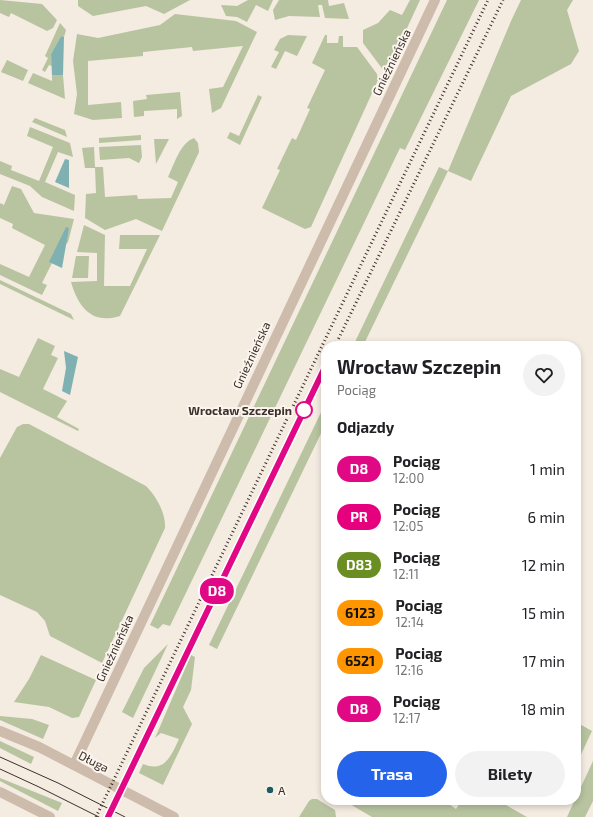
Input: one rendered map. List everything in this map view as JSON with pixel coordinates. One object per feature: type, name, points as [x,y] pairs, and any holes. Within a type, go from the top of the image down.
[{"type":"street","name":"Gnieźnieńska","points":[[74,765],[435,0]]},
{"type":"street","name":"Długa","points":[[0,730],[74,765],[174,817]]},
{"type":"street","points":[[0,792],[50,817]]},
{"type":"green space","points":[[0,0],[42,4],[57,20],[53,28],[47,31],[11,13],[9,17],[0,13]]},
{"type":"green space","points":[[78,0],[190,0],[164,14],[146,6],[93,16],[78,6]]},
{"type":"green space","points":[[248,0],[273,0],[268,11],[256,5],[247,22],[237,17],[226,16],[221,5],[237,6]]},
{"type":"green space","points":[[279,0],[328,0],[329,6],[344,3],[349,19],[325,18],[322,5],[318,5],[320,17],[289,16],[275,20],[273,10]]},
{"type":"green space","points":[[410,0],[420,0],[396,52],[384,71],[363,43],[363,30],[378,23],[390,10],[402,15]]},
{"type":"green space","points":[[447,0],[479,0],[405,150],[400,148],[170,626],[163,624],[158,629],[150,625]]},
{"type":"green space","points":[[521,0],[573,0],[567,10],[579,51],[571,64],[511,96],[471,181],[448,171]]},
{"type":"green space","points":[[175,14],[236,21],[257,32],[221,108],[212,113],[209,89],[223,87],[243,46],[193,51],[192,47],[143,52],[143,56],[88,61],[88,105],[121,102],[122,118],[93,120],[74,114],[77,94],[73,61],[77,34],[98,38],[160,25]]},
{"type":"green space","points":[[60,23],[66,30],[64,37],[61,36],[51,54],[52,66],[49,65],[45,72],[42,70],[48,58],[45,56]]},
{"type":"green space","points":[[288,35],[307,36],[297,56],[285,51],[276,69],[271,67],[279,52],[274,50],[280,39]]},
{"type":"green space","points":[[325,35],[327,35],[327,43],[338,43],[339,36],[343,36],[343,47],[357,47],[377,74],[378,80],[311,227],[305,229],[262,208],[280,170],[277,169],[292,138],[296,140],[310,109],[307,108],[325,70],[312,63]]},
{"type":"green space","points":[[7,60],[28,70],[23,81],[1,72]]},
{"type":"green space","points":[[33,73],[52,81],[52,75],[63,75],[65,99],[28,83]]},
{"type":"green space","points":[[180,92],[182,116],[177,119],[177,109],[144,111],[144,116],[134,117],[133,101],[147,99],[146,95]]},
{"type":"green space","points":[[258,95],[262,97],[240,145],[227,138],[230,132],[239,136]]},
{"type":"green space","points":[[35,118],[65,130],[67,137],[32,122]]},
{"type":"green space","points":[[30,127],[70,143],[73,157],[58,152],[45,182],[75,195],[74,211],[42,197],[30,186],[0,174],[0,161],[12,166],[11,170],[39,181],[53,147],[27,136]]},
{"type":"green space","points":[[141,135],[141,140],[99,143],[99,138]]},
{"type":"green space","points":[[194,138],[198,143],[199,152],[162,231],[136,219],[105,230],[85,218],[86,194],[96,193],[95,168],[85,168],[82,148],[94,147],[95,167],[103,167],[105,197],[137,195],[138,199],[171,198],[178,182],[168,177],[181,149]]},
{"type":"green space","points":[[154,139],[169,139],[156,164]]},
{"type":"green space","points":[[141,145],[142,157],[139,163],[129,158],[100,160],[99,147]]},
{"type":"green space","points":[[439,167],[448,171],[365,341],[355,341]]},
{"type":"green space","points":[[12,186],[21,189],[34,213],[74,219],[65,254],[68,242],[50,262],[52,263],[42,283],[47,285],[42,295],[0,275],[0,264],[29,277],[45,245],[12,228],[13,224],[0,218],[0,203],[4,205]]},
{"type":"green space","points":[[84,225],[105,235],[104,286],[130,286],[147,249],[119,249],[120,235],[160,235],[120,316],[101,318],[94,316],[82,306],[74,291],[71,282],[97,281],[97,253],[77,252]]},
{"type":"green space","points":[[76,256],[89,256],[88,278],[72,278]]},
{"type":"green space","points":[[0,280],[71,314],[74,320],[0,284]]},
{"type":"green space","points":[[38,338],[55,346],[51,355],[58,358],[43,389],[67,401],[57,417],[79,429],[78,431],[0,392],[0,369],[19,377]]},
{"type":"green space","points":[[321,412],[321,433],[217,649],[209,645]]},
{"type":"green space","points":[[23,424],[29,424],[146,486],[157,500],[164,517],[165,528],[102,663],[50,636],[45,621],[37,612],[0,595],[0,458],[17,427]]},
{"type":"green space","points":[[168,644],[133,718],[122,712],[144,668]]},
{"type":"green space","points":[[41,655],[96,680],[79,717],[72,718],[49,707],[14,702],[29,679]]},
{"type":"green space","points":[[191,655],[195,657],[191,690],[183,707],[192,724],[163,785],[139,773],[143,764],[151,766],[162,765],[170,757],[179,739],[161,733],[155,738]]},
{"type":"green space","points":[[0,716],[32,719],[49,725],[43,739],[0,720]]},
{"type":"green space","points":[[581,725],[592,731],[581,754]]},
{"type":"green space","points":[[0,741],[34,757],[31,764],[0,748]]},
{"type":"green space","points":[[593,761],[593,801],[585,817],[567,817],[573,805],[581,805],[581,787]]},
{"type":"green space","points":[[0,778],[62,803],[58,811],[0,781]]},
{"type":"green space","points":[[312,799],[317,799],[321,801],[321,805],[327,805],[335,810],[336,817],[299,817],[309,801]]},
{"type":"green space","points":[[352,805],[450,805],[456,809],[459,805],[506,805],[527,817],[372,817]]},
{"type":"water","points":[[61,36],[64,37],[63,75],[52,75],[51,54]]},
{"type":"water","points":[[65,159],[69,160],[69,188],[55,182]]},
{"type":"water","points":[[66,227],[69,228],[62,268],[49,262]]},
{"type":"water","points":[[64,351],[78,357],[70,395],[62,391],[66,368]]},
{"type":"tram line","points":[[0,757],[58,783],[125,817]]},
{"type":"tram line","points":[[0,769],[99,817]]},
{"type":"railway","points":[[324,341],[488,0]]},
{"type":"railway","points":[[337,341],[503,0]]},
{"type":"railway","points":[[96,817],[321,348]]},
{"type":"railway","points":[[108,817],[321,375]]},
{"type":"train","name":"D8","points":[[108,817],[150,734],[321,375]]},
{"type":"place","name":"Wrocław Szczepin","points":[[304,410]]},
{"type":"place","name":"A","points":[[270,790]]}]
